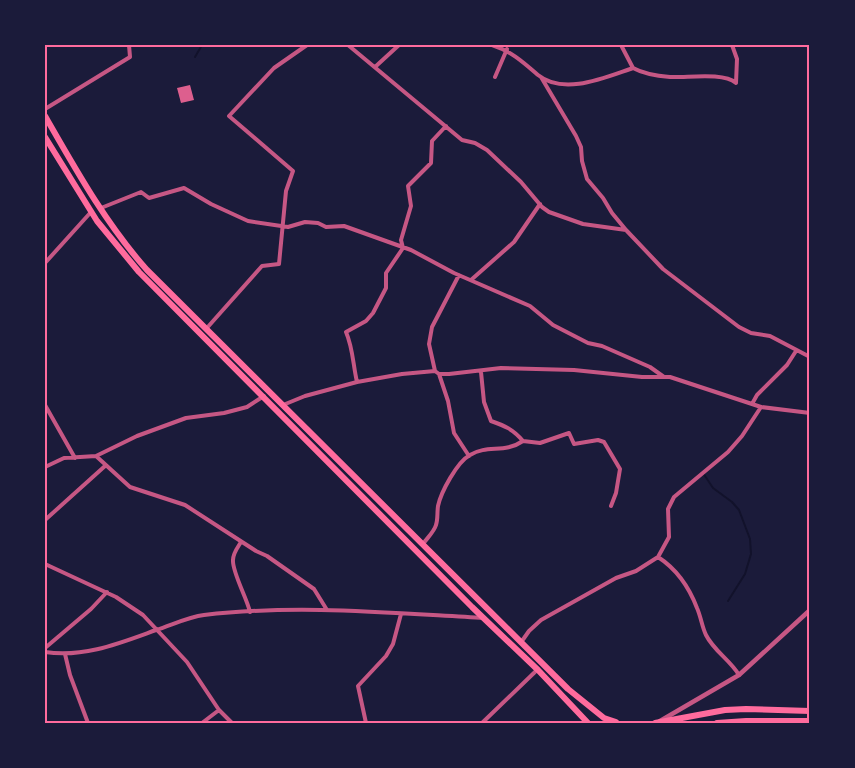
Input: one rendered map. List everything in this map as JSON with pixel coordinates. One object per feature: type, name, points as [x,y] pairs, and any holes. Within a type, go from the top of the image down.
[{"type":"highway","points":[[45,116],[100,208],[136,257],[568,689],[604,718],[615,723]]},
{"type":"highway","points":[[45,137],[117,247],[139,272],[538,669],[588,723]]},
{"type":"highway","points":[[656,723],[724,710],[810,711]]},
{"type":"highway","points":[[717,723],[810,721]]},
{"type":"street","points":[[45,109],[130,57],[129,45]]},
{"type":"street","points":[[206,329],[262,266],[279,264],[286,190],[293,171],[230,116],[274,68],[307,45]]},
{"type":"street","points":[[348,45],[462,140],[476,143],[487,150],[549,212],[570,221],[626,230]]},
{"type":"street","points":[[375,67],[399,45]]},
{"type":"street","points":[[492,45],[507,49],[540,77],[576,136],[581,147],[587,179],[626,230],[663,269],[739,327],[751,333],[771,336],[810,357]]},
{"type":"street","points":[[621,45],[633,68]]},
{"type":"street","points":[[540,77],[557,82],[581,84],[633,68],[649,74],[668,77],[716,77],[732,80],[735,83],[737,59],[732,45]]},
{"type":"street","points":[[495,77],[507,49]]},
{"type":"street","points":[[357,382],[351,355],[351,343],[346,332],[366,321],[373,314],[386,288],[386,273],[403,248],[401,240],[411,206],[408,186],[431,163],[432,141],[446,126]]},
{"type":"street","points":[[100,208],[141,192],[149,198],[184,188],[211,204],[248,221],[288,228],[306,222],[318,223],[326,227],[344,226],[413,251],[459,275],[530,306],[553,325],[588,343],[602,346],[650,367],[664,377]]},
{"type":"street","points":[[471,280],[513,242],[540,204]]},
{"type":"street","points":[[45,263],[92,211]]},
{"type":"street","points":[[459,275],[432,327],[429,338],[437,373],[448,401],[454,433],[469,456]]},
{"type":"street","points":[[752,404],[757,395],[787,365],[796,351]]},
{"type":"street","points":[[283,405],[305,396],[357,382],[402,374],[481,372],[501,368],[574,370],[679,379],[761,407],[810,413]]},
{"type":"street","points":[[481,372],[484,402],[490,421],[513,430],[523,441],[540,444],[569,433],[574,444],[598,440],[604,442],[620,469],[611,506]]},
{"type":"street","points":[[45,467],[64,458],[96,456],[137,436],[186,418],[210,416],[247,407],[265,396]]},
{"type":"street","points":[[45,405],[75,458]]},
{"type":"street","points":[[522,641],[541,620],[616,578],[636,571],[658,557],[669,537],[668,509],[674,497],[728,452],[742,436],[761,407]]},
{"type":"street","points":[[423,544],[436,528],[438,506],[449,480],[461,463],[469,456],[481,451],[513,448],[523,441]]},
{"type":"street","points":[[96,456],[130,487],[185,505],[241,542],[267,556],[314,589],[327,610]]},
{"type":"street","points":[[45,520],[105,466]]},
{"type":"street","points":[[241,542],[232,560],[248,600],[250,612]]},
{"type":"street","points":[[658,557],[681,576],[697,608],[706,635],[717,650],[732,663],[739,675]]},
{"type":"street","points":[[45,564],[132,606],[187,662],[219,710],[232,723]]},
{"type":"street","points":[[45,650],[107,592]]},
{"type":"street","points":[[45,650],[79,654],[106,648],[202,616],[250,612],[327,610],[485,618]]},
{"type":"street","points":[[656,723],[739,675],[810,610]]},
{"type":"street","points":[[366,723],[358,686],[389,650],[401,614]]},
{"type":"street","points":[[65,654],[70,675],[88,723]]},
{"type":"street","points":[[482,723],[538,669]]},
{"type":"street","points":[[202,723],[219,710]]},
{"type":"building","points":[[190,85],[194,100],[181,103],[177,88]]},
{"type":"waterway","points":[[195,57],[202,45]]},
{"type":"waterway","points":[[703,473],[713,488],[739,510],[750,539],[751,554],[745,574],[728,601]]}]
